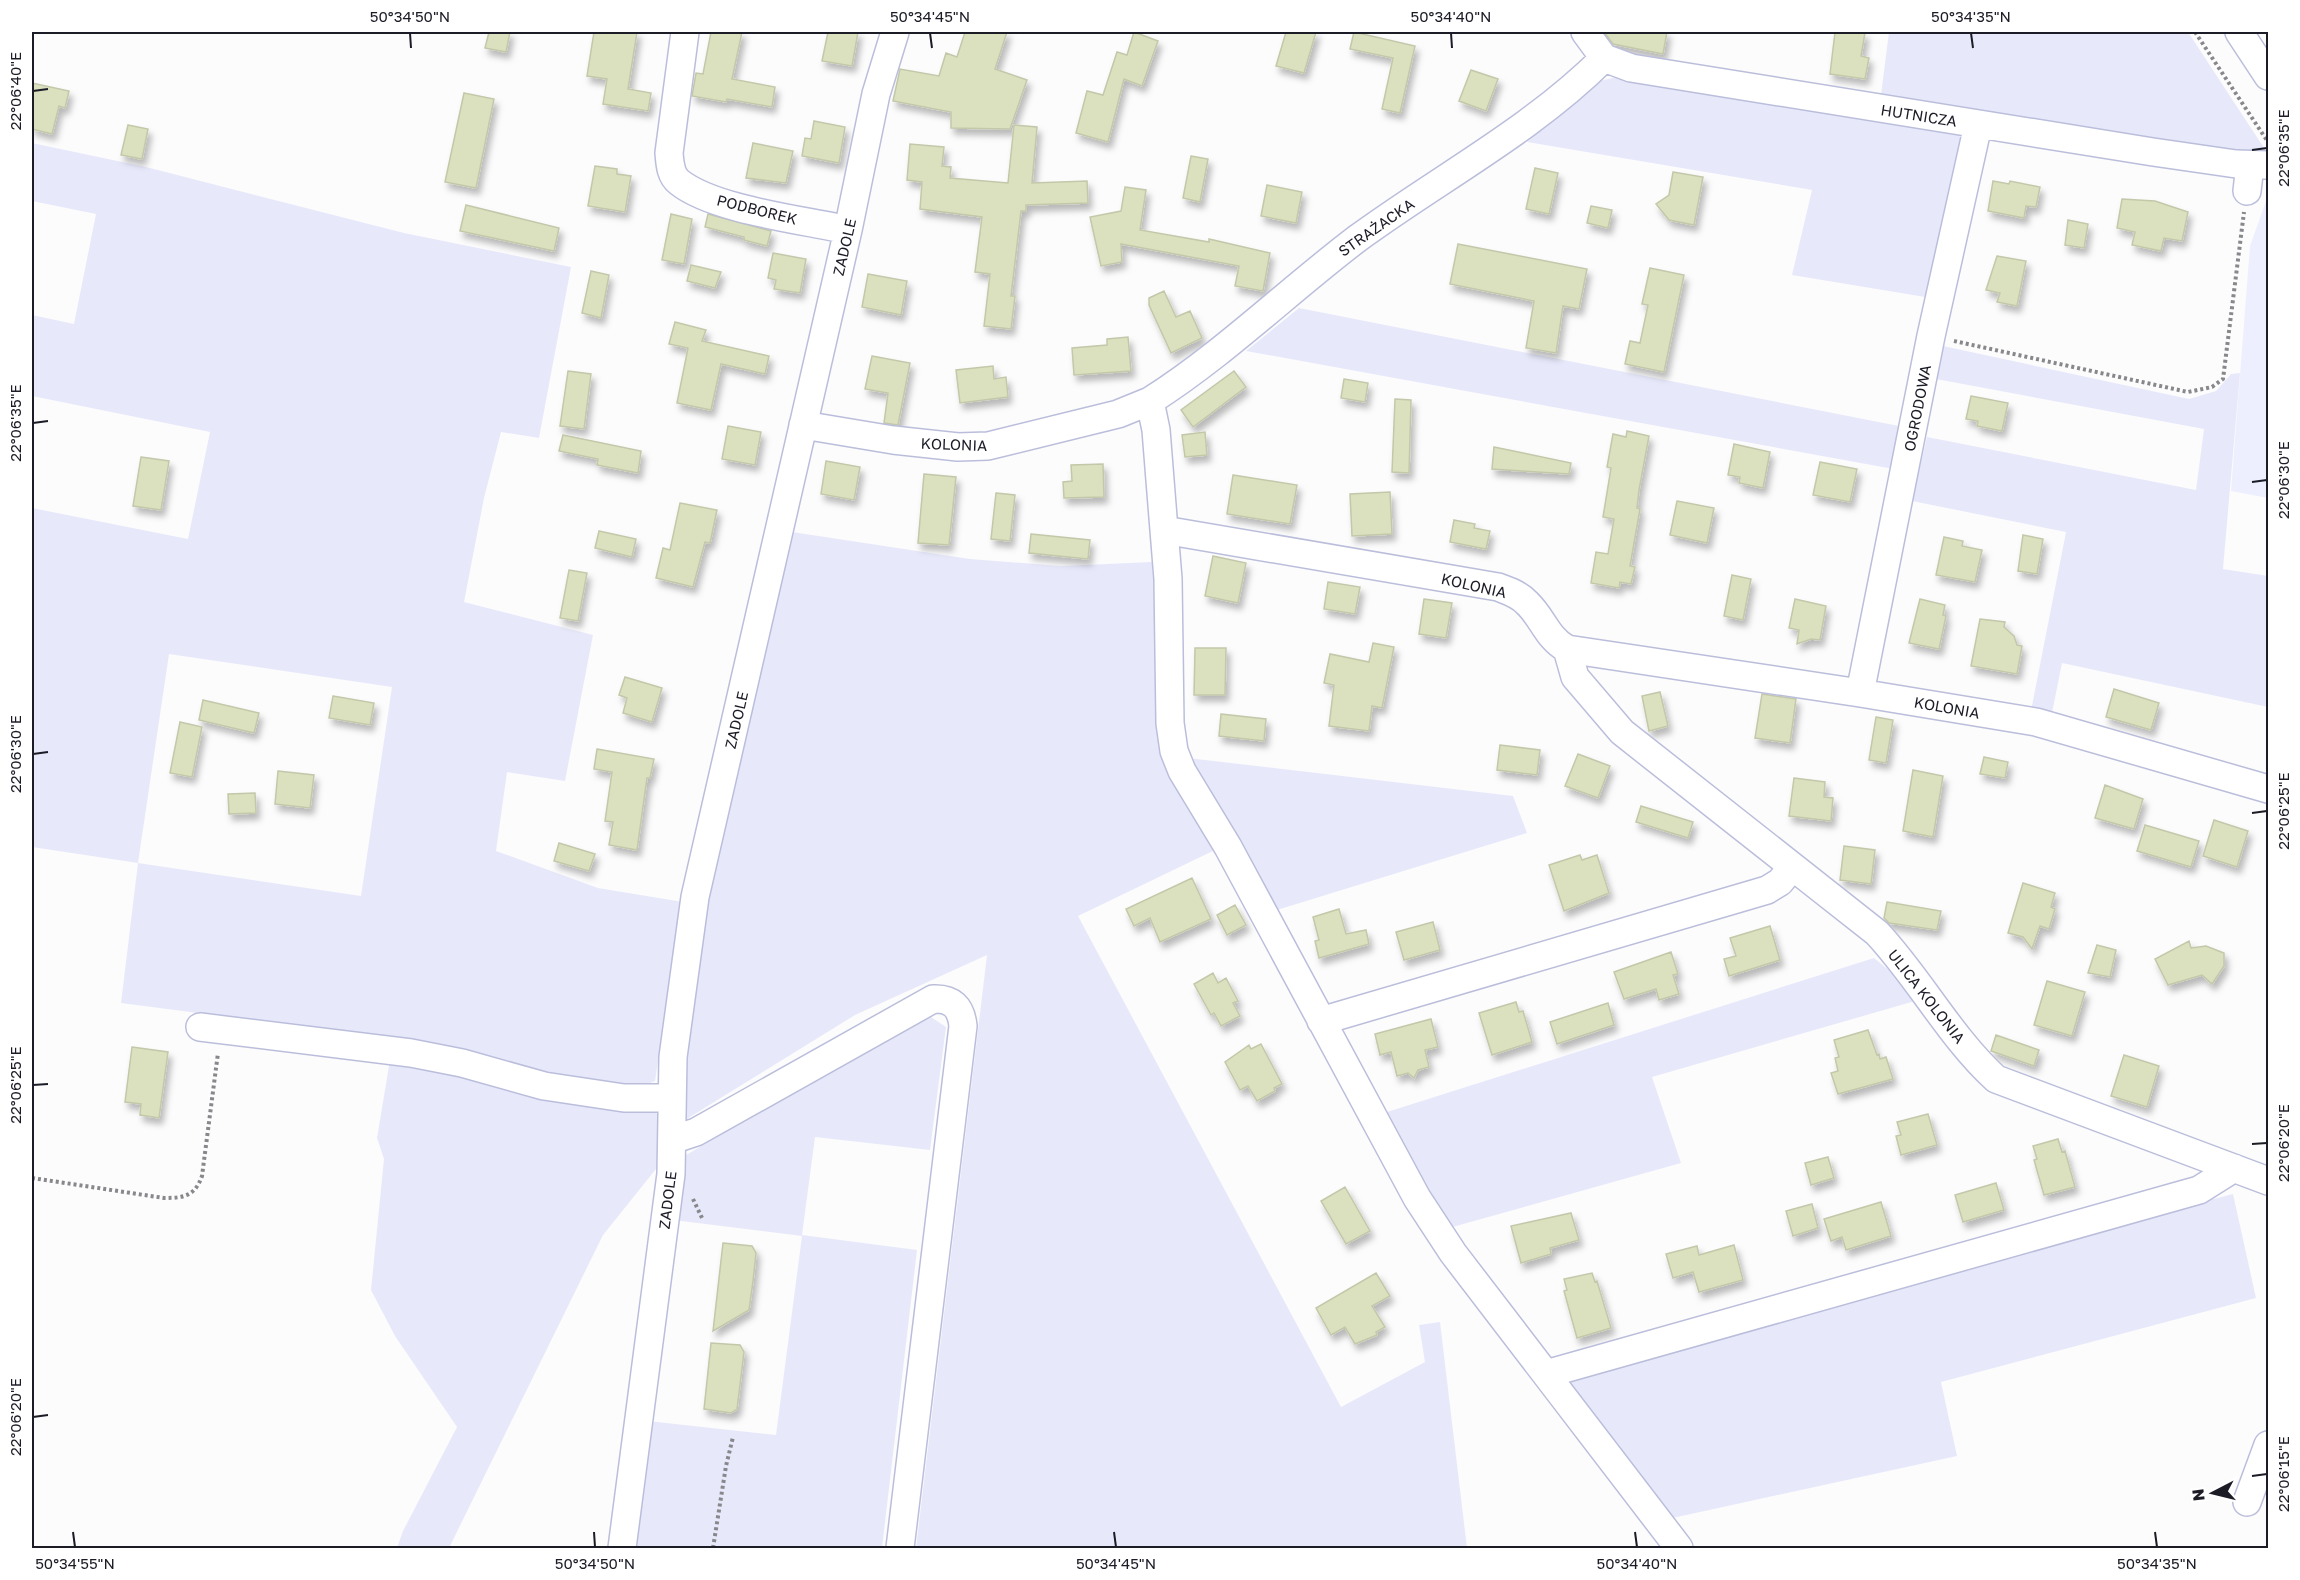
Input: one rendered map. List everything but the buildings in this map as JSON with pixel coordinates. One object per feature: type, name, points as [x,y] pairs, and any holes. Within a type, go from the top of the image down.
[{"type":"street","name":"PODBOREK","points":[[685,32],[669,153],[671,170],[678,182],[705,195],[737,206],[848,230]]},
{"type":"street","name":"ZADOLE","points":[[622,1548],[670,1174],[672,1140],[670,1098],[673,1057],[695,897],[848,230],[876,94],[895,32]]},
{"type":"street","points":[[1585,32],[1604,58]]},
{"type":"street","points":[[2239,32],[2268,76]]},
{"type":"street","name":"HUTNICZA","points":[[1604,58],[1631,68],[1978,125],[2255,174]]},
{"type":"street","name":"STRAŻACKA","points":[[1150,401],[1186,379],[1360,237],[1572,90],[1604,58]]},
{"type":"street","name":"OGRODOWA","points":[[1860,693],[1931,336],[1978,125]]},
{"type":"street","points":[[1150,401],[1156,430],[1168,579],[1170,723],[1174,751],[1182,771],[1228,847],[1417,1198],[1454,1253],[1679,1548]]},
{"type":"street","name":"KOLONIA","points":[[803,425],[893,440],[958,447],[988,446],[1118,414],[1150,401]]},
{"type":"street","name":"KOLONIA","points":[[1164,530],[1498,587],[1528,603],[1553,641],[1567,649],[2036,722],[2268,789]]},
{"type":"street","name":"ULICA KOLONIA","points":[[1567,649],[1575,677],[1622,732],[1877,933],[1901,958],[1978,1063],[1996,1079],[2268,1181]]},
{"type":"street","points":[[1321,1021],[1767,890],[1780,882],[1792,867]]},
{"type":"street","points":[[672,1140],[696,1132],[933,999],[945,998],[954,1003],[962,1014],[962,1038],[900,1548]]},
{"type":"street","points":[[211,1028],[411,1053],[462,1063],[544,1086],[624,1098],[670,1098]]},
{"type":"street","points":[[1546,1374],[2199,1190],[2234,1168]]},
{"type":"street","points":[[2247,1502],[2264,1457]]},
{"type":"path","points":[[2195,32],[2268,142]]},
{"type":"path","points":[[1931,336],[2188,392],[2212,387],[2223,379],[2255,174]]},
{"type":"path","points":[[32,1178],[164,1198],[181,1198],[191,1194],[198,1187],[202,1176],[211,1028]]},
{"type":"path","points":[[713,1548],[733,1437]]},
{"type":"shaded area","points":[[1889,32],[2188,32],[2268,154],[2233,155],[1880,103]]},
{"type":"shaded area","points":[[1617,77],[1965,135],[1931,298],[1792,275],[1812,190],[1527,142],[1595,82]]},
{"type":"shaded area","points":[[32,143],[146,167],[404,233],[571,267],[539,438],[501,432],[484,498],[464,602],[593,635],[565,781],[507,772],[496,851],[598,888],[683,902],[655,1081],[637,1088],[528,1072],[374,1036],[121,1003],[138,863],[32,847],[32,508],[188,539],[210,432],[32,396],[32,315],[74,324],[96,214],[32,201]],"holes":[[[169,654],[392,687],[361,896],[138,863]]]},
{"type":"shaded area","points":[[2268,196],[2268,498],[2231,491],[2250,246]]},
{"type":"shaded area","points":[[1299,308],[1909,428],[1899,470],[1246,351]]},
{"type":"shaded area","points":[[1943,346],[2189,399],[2216,391],[2231,374],[2240,373],[2223,569],[2268,576],[2268,707],[2062,663],[2051,718],[2030,716],[2066,532],[1912,501],[1927,437],[2196,490],[2204,429],[1936,379]]},
{"type":"shaded area","points":[[792,532],[970,559],[1061,566],[1152,562],[1162,722],[1217,849],[1078,916],[1341,1407],[1425,1362],[1419,1325],[1440,1322],[1467,1548],[916,1548],[987,955],[855,1015],[685,1120],[679,1104],[705,896]]},
{"type":"shaded area","points":[[1188,758],[1513,796],[1527,833],[1277,910]]},
{"type":"shaded area","points":[[1874,958],[1896,976],[1915,1001],[1652,1077],[1681,1163],[1449,1228],[1424,1193],[1387,1112]]},
{"type":"shaded area","points":[[931,1017],[946,1027],[930,1150],[815,1137],[802,1235],[917,1250],[882,1548],[632,1548],[648,1421],[776,1435],[802,1236],[673,1220],[681,1158],[822,1075]]},
{"type":"shaded area","points":[[390,1060],[650,1107],[658,1115],[664,1137],[660,1164],[603,1235],[449,1548],[397,1548],[403,1531],[457,1427],[395,1336],[371,1290],[384,1159],[377,1138]]},
{"type":"shaded area","points":[[2233,1194],[2256,1298],[1941,1382],[1957,1456],[1668,1519],[1559,1378],[2089,1231]]}]
